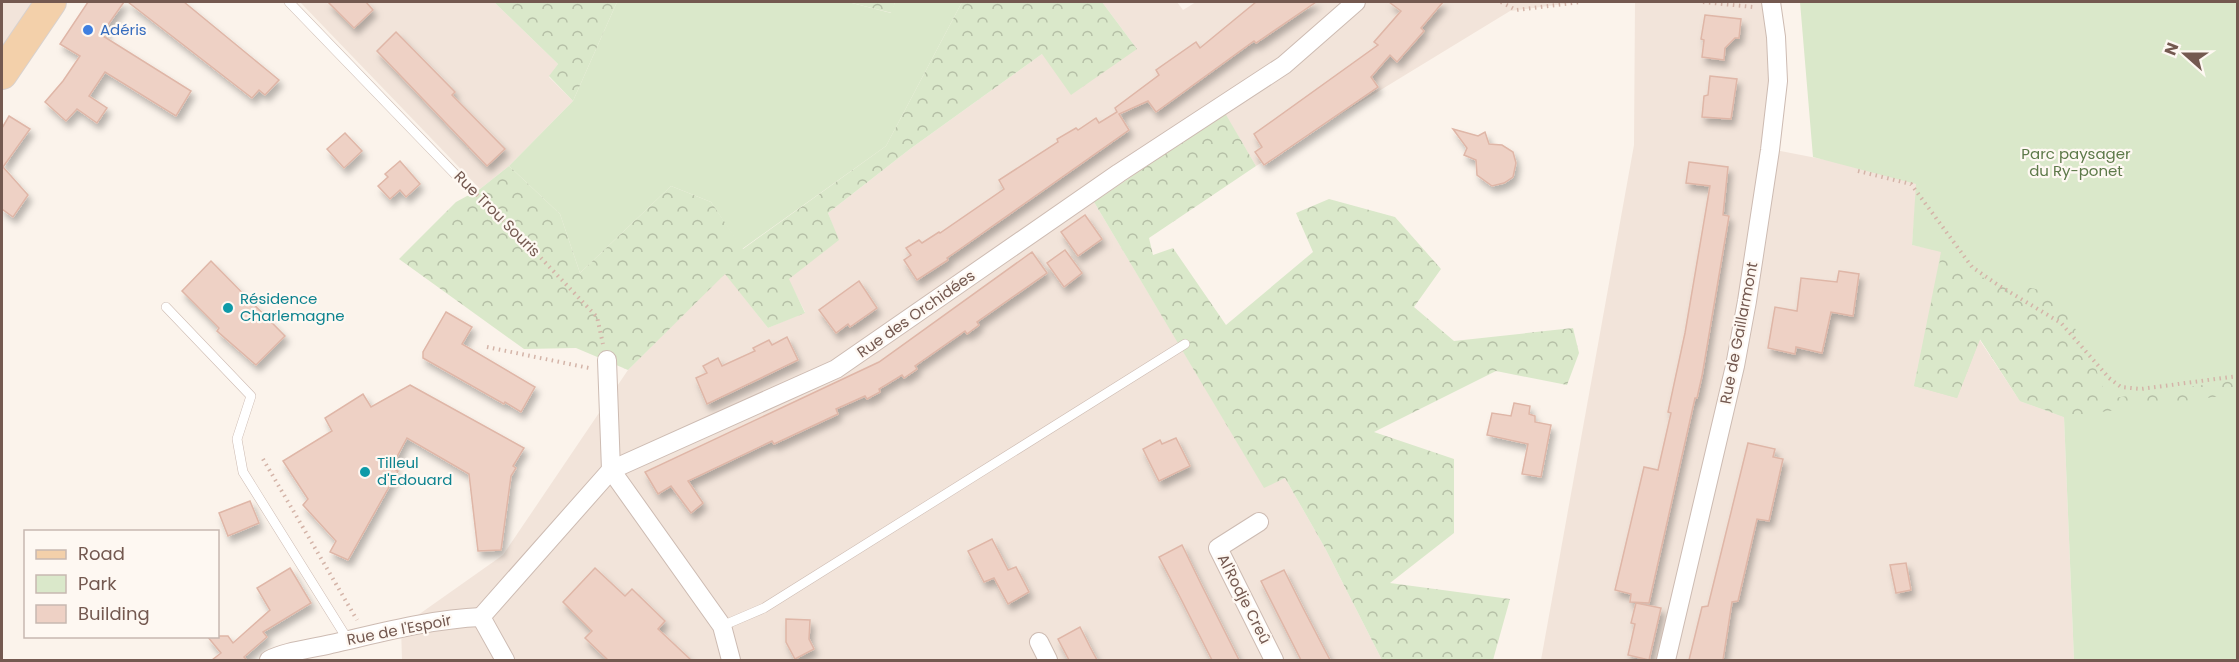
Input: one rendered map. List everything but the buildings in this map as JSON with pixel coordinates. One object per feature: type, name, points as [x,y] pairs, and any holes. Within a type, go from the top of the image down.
[{"type":"main road","points":[[2,74],[51,2]]},
{"type":"street","name":"Rue des Orchidées","points":[[482,617],[611,470],[837,369],[1119,173],[1284,65],[1356,2]]},
{"type":"street","name":"Rue de Gaillarmont","points":[[1666,660],[1735,366],[1747,301],[1778,81],[1772,5]]},
{"type":"street","points":[[607,366],[611,470],[722,626],[731,660]]},
{"type":"street","name":"Al'Rodje Creû","points":[[1258,522],[1218,548],[1274,660]]},
{"type":"street","points":[[482,617],[505,660]]},
{"type":"street","name":"Rue de l'Espoir","points":[[268,660],[348,640],[460,618],[482,617]]},
{"type":"street","points":[[1040,642],[1048,660]]},
{"type":"lane","name":"Rue Trou Souris","points":[[289,2],[455,174]]},
{"type":"lane","points":[[166,307],[251,396],[237,440],[243,472],[348,640]]},
{"type":"lane","points":[[722,626],[764,608],[1185,344]]},
{"type":"path","points":[[1500,2],[1516,10],[1581,2]]},
{"type":"path","points":[[1703,2],[1772,5]]},
{"type":"path","points":[[1858,171],[1911,184],[1972,267],[2061,322],[2109,378],[2121,387],[2141,389],[2238,376]]},
{"type":"path","name":"Rue Trou Souris","points":[[455,174],[540,257],[597,317],[607,366]]},
{"type":"path","points":[[487,347],[607,366]]},
{"type":"path","points":[[263,459],[366,637]]},
{"type":"shaded area","points":[[2,2],[45,2],[2,63]]},
{"type":"shaded area","points":[[300,2],[494,2],[558,64],[549,77],[573,101],[509,166],[480,189]]},
{"type":"shaded area","points":[[1102,2],[1177,2],[1183,10],[1196,2],[1579,2],[1510,11],[1256,166],[1225,114],[1094,202],[1264,487],[1285,478],[1325,548],[1382,660],[402,660],[401,627],[503,555],[628,370],[725,273],[768,328],[805,312],[788,279],[838,240],[828,213],[910,149],[1042,54],[1137,49]]},
{"type":"shaded area","points":[[1635,2],[1771,2],[1770,149],[1842,163],[1917,184],[1912,245],[1942,251],[1914,386],[1979,339],[2020,401],[2064,417],[2074,660],[1541,660],[1634,145]]},
{"type":"green space","points":[[494,2],[617,2],[573,101],[549,76],[558,64]]},
{"type":"green space","points":[[617,2],[848,2],[891,13],[895,2],[962,2],[886,146],[742,249],[711,202],[671,186],[580,273],[560,214],[509,166],[573,101]]},
{"type":"green space","points":[[848,2],[895,2],[892,13]]},
{"type":"green space","points":[[962,2],[1102,2],[1137,49],[1071,95],[1042,54],[910,149],[828,213],[839,240],[789,279],[805,313],[768,328],[725,274],[628,370],[576,348],[524,349],[399,259],[456,202],[480,189],[509,166],[560,214],[580,273],[671,186],[711,202],[743,249],[886,146]]},
{"type":"green space","name":"Parc paysager du Ry-ponet","points":[[1800,2],[2237,2],[2237,660],[2074,660],[2064,417],[2020,401],[1980,339],[1957,398],[1914,386],[1941,252],[1912,245],[1916,184],[1813,157]]},
{"type":"green space","points":[[1225,113],[1256,166],[1149,238],[1153,255],[1173,248],[1226,325],[1313,252],[1296,213],[1329,199],[1395,217],[1441,269],[1414,307],[1454,341],[1573,328],[1579,353],[1567,385],[1496,371],[1374,432],[1454,459],[1454,533],[1390,583],[1510,599],[1493,660],[1382,660],[1325,548],[1285,478],[1264,488],[1094,202]]},
{"type":"green space","points":[[1942,251],[1960,255],[1971,275],[2054,293],[2091,355],[2107,399],[2237,380],[2237,394],[2064,417],[2020,401],[1980,339],[1957,398],[1914,386]]},
{"type":"place","name":"Adéris","points":[[88,30]]},
{"type":"place","name":"Résidence Charlemagne","points":[[228,308]]},
{"type":"place","name":"Tilleul d'Edouard","points":[[365,472]]}]
